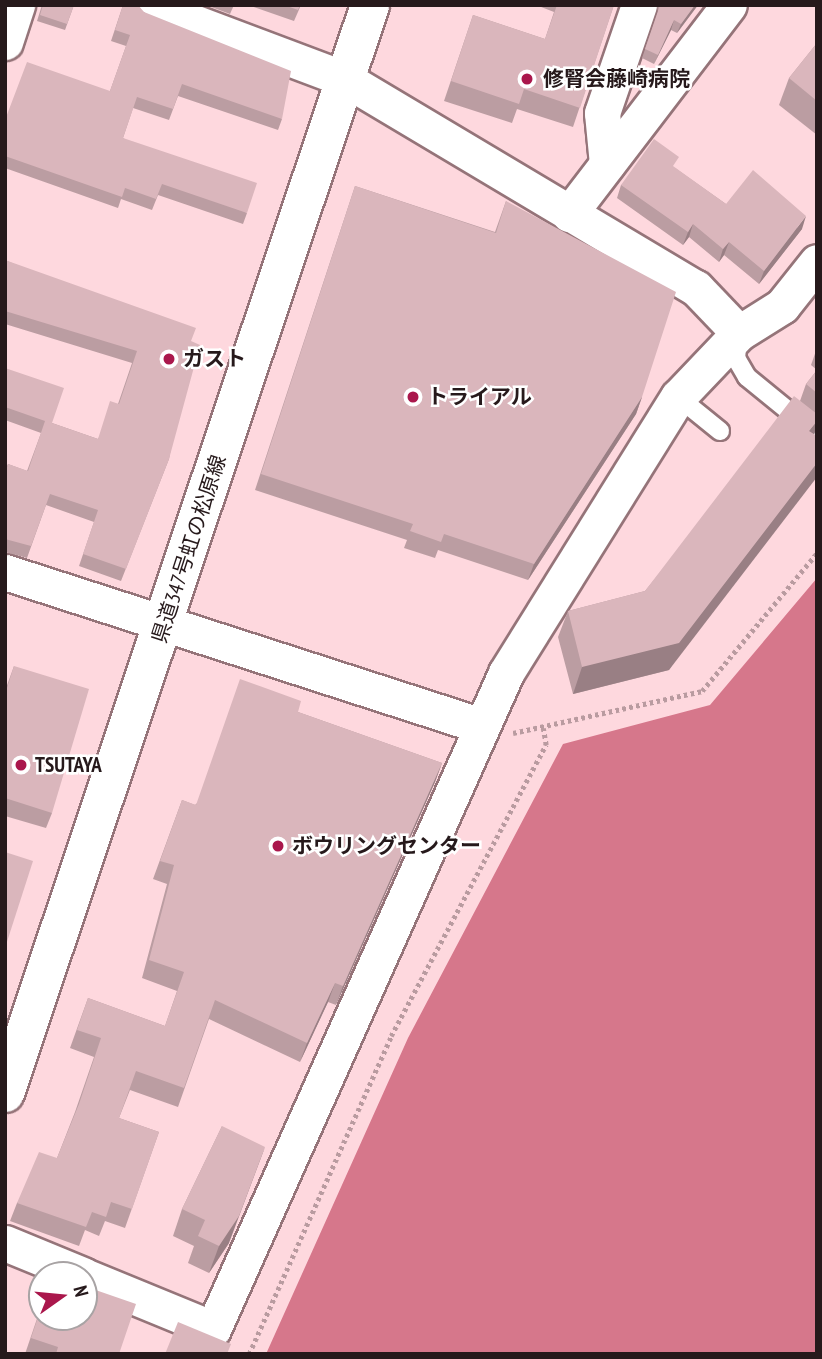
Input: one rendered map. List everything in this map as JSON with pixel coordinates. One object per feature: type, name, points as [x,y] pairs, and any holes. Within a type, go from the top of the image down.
[{"type":"main road","name":"県道347号虹の松原線","points":[[5,1093],[370,5]]},
{"type":"street","points":[[5,42],[17,5]]},
{"type":"street","points":[[148,5],[345,79],[696,288],[738,333]]},
{"type":"street","points":[[607,164],[602,113],[639,5]]},
{"type":"street","points":[[569,214],[729,5]]},
{"type":"street","points":[[98,1281],[213,1329],[346,1020],[464,778],[482,726],[513,661],[678,397],[738,333],[782,306],[817,262]]},
{"type":"street","points":[[5,572],[166,618],[482,726]]},
{"type":"street","points":[[5,1243],[49,1261]]},
{"type":"lane","points":[[738,333],[736,358],[747,377],[817,434]]},
{"type":"lane","points":[[678,397],[720,431]]},
{"type":"path","points":[[482,726],[519,734],[702,691],[817,553]]},
{"type":"path","points":[[249,1354],[391,1036],[546,745],[543,728]]},
{"type":"shaded area","points":[[817,578],[817,1354],[266,1354],[408,1038],[563,744],[710,705]]},
{"type":"building","points":[[43,5],[74,5],[67,24],[40,15]]},
{"type":"building","points":[[123,5],[138,5],[144,12],[291,71],[282,119],[182,84],[173,109],[137,97],[123,138],[257,183],[247,213],[162,184],[156,199],[125,188],[122,197],[5,156],[5,120],[27,62],[110,91],[130,35],[115,30]]},
{"type":"building","points":[[284,5],[300,5],[298,10]]},
{"type":"building","points":[[557,5],[614,5],[580,108],[524,89],[519,104],[451,81],[473,15],[545,39]]},
{"type":"building","points":[[660,5],[695,5],[681,24],[674,20],[658,55],[645,49]]},
{"type":"building","points":[[817,43],[817,101],[789,78]]},
{"type":"building","points":[[654,139],[679,157],[673,166],[726,204],[753,170],[806,216],[764,271],[729,242],[723,249],[693,224],[688,232],[621,185]]},
{"type":"building","points":[[355,186],[496,233],[506,201],[676,292],[642,397],[534,564],[444,534],[441,542],[410,531],[413,524],[261,474]]},
{"type":"building","points":[[5,260],[196,328],[191,341],[200,345],[169,459],[126,569],[83,554],[98,510],[50,494],[31,546],[5,539],[5,473],[8,464],[28,471],[45,421],[5,407],[5,368],[64,388],[52,423],[98,439],[110,401],[119,404],[137,351],[5,311]]},
{"type":"building","points":[[817,370],[817,393],[806,384]]},
{"type":"building","points":[[794,396],[817,414],[817,421],[809,431],[817,436],[817,463],[679,643],[582,667],[568,611],[645,591]]},
{"type":"building","points":[[14,666],[89,689],[52,813],[5,798],[5,694]]},
{"type":"building","points":[[240,679],[301,701],[298,712],[442,763],[343,986],[335,983],[307,1043],[215,1000],[184,1088],[136,1071],[119,1118],[159,1132],[132,1209],[111,1202],[106,1217],[92,1212],[86,1227],[17,1203],[39,1152],[57,1158],[79,1104],[101,1038],[77,1030],[88,998],[165,1026],[184,972],[149,960],[174,865],[160,861],[182,800],[196,805]]},
{"type":"building","points":[[5,852],[33,861],[5,948]]},
{"type":"building","points":[[222,1126],[265,1147],[239,1216],[219,1246],[198,1236],[205,1220],[182,1209]]},
{"type":"building","points":[[98,1291],[136,1304],[119,1354],[56,1354],[58,1347],[31,1338],[33,1331],[98,1331]]},
{"type":"building","points":[[178,1322],[231,1344],[227,1354],[165,1354]]},
{"type":"place","name":"修腎会藤崎病院","points":[[527,79]]},
{"type":"place","name":"ガスト","points":[[169,359]]},
{"type":"place","name":"トライアル","points":[[413,397]]},
{"type":"place","name":"TSUTAYA","points":[[21,765]]},
{"type":"place","name":"ボウリングセンター","points":[[278,846]]}]
